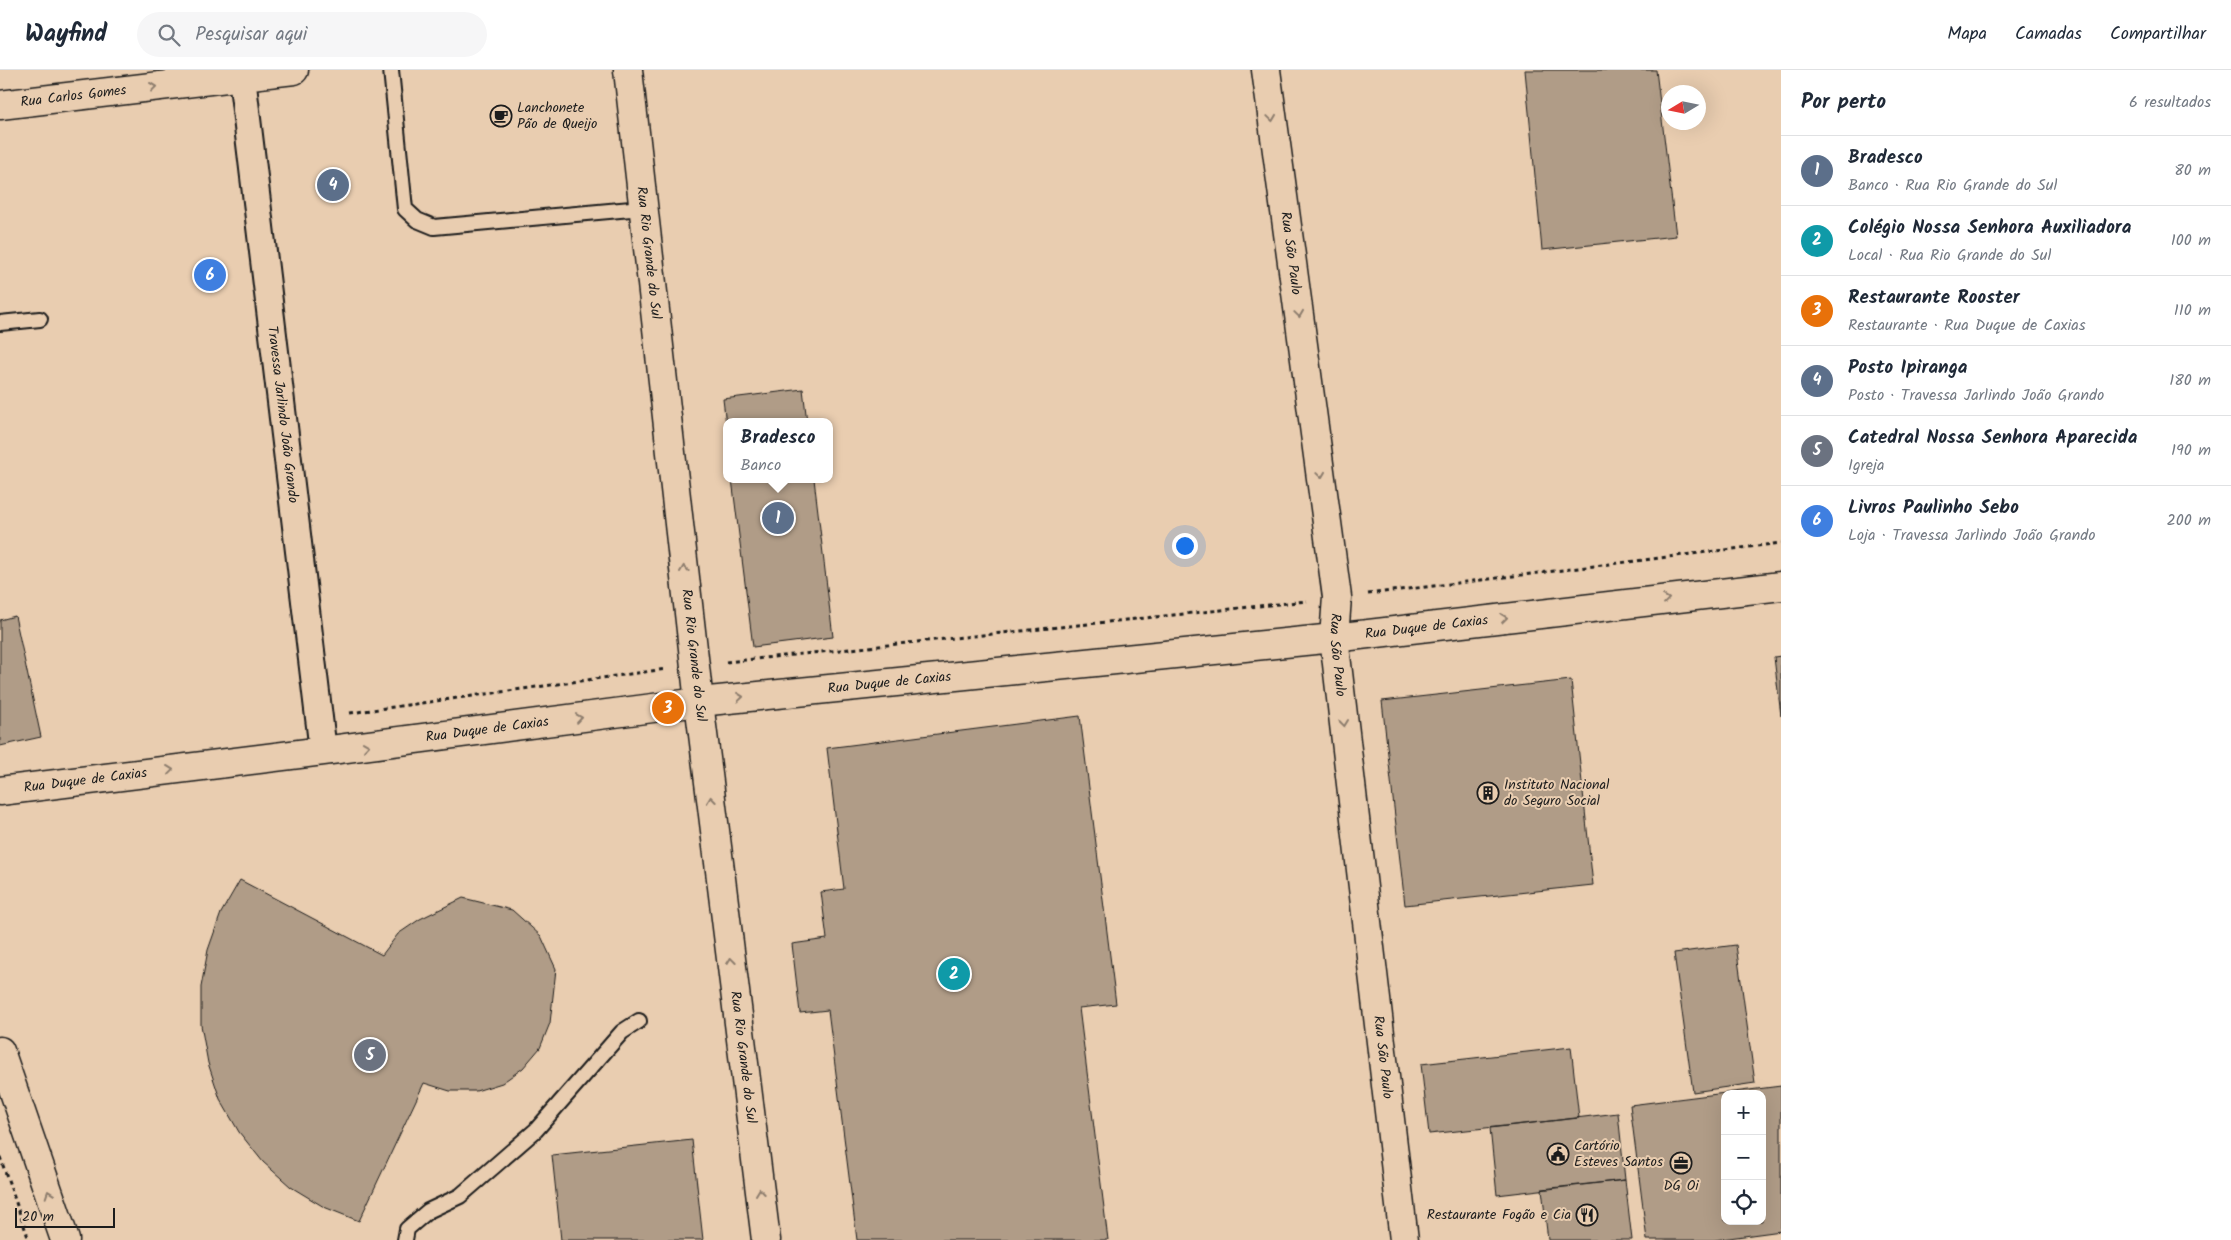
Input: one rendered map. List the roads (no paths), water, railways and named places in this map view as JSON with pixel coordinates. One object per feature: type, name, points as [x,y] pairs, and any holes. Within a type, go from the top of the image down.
[{"type":"main road","name":"Rua Carlos Gomes","points":[[0,105],[294,70]]},
{"type":"main road","name":"Rua Rio Grande do Sul","points":[[628,70],[699,702],[766,1240]]},
{"type":"main road","name":"Rua São Paulo","points":[[1266,70],[1337,597],[1334,638],[1404,1240]]},
{"type":"main road","name":"Rua Duque de Caxias","points":[[0,791],[323,752],[699,702],[1334,638],[1781,586]]},
{"type":"main road","points":[[0,1051],[65,1240]]},
{"type":"street","name":"Travessa Jarlindo João Grando","points":[[242,77],[323,752]]},
{"type":"lane","points":[[391,70],[405,209],[417,220],[434,227],[642,208]]},
{"type":"lane","points":[[0,323],[40,319]]},
{"type":"lane","points":[[405,1240],[407,1229],[428,1211],[460,1196],[536,1130],[622,1032],[639,1021]]},
{"type":"place","name":"Lanchonete Pão de Queijo","points":[[501,116]]},
{"type":"place","name":"Posto Ipiranga","points":[[333,185]]},
{"type":"place","name":"Livros Paulinho Sebo","points":[[210,275]]},
{"type":"place","name":"Bradesco","points":[[778,518]]},
{"type":"place","name":"Restaurante Rooster","points":[[668,708]]},
{"type":"place","name":"Instituto Nacional do Seguro Social","points":[[1488,793]]},
{"type":"place","name":"Colégio Nossa Senhora Auxiliadora","points":[[954,974]]},
{"type":"place","name":"Catedral Nossa Senhora Aparecida","points":[[370,1055]]},
{"type":"place","name":"Cartório Esteves Santos","points":[[1558,1154]]},
{"type":"place","name":"DG Oi","points":[[1681,1163]]},
{"type":"place","name":"Restaurante Fogão e Cia","points":[[1587,1215]]}]
